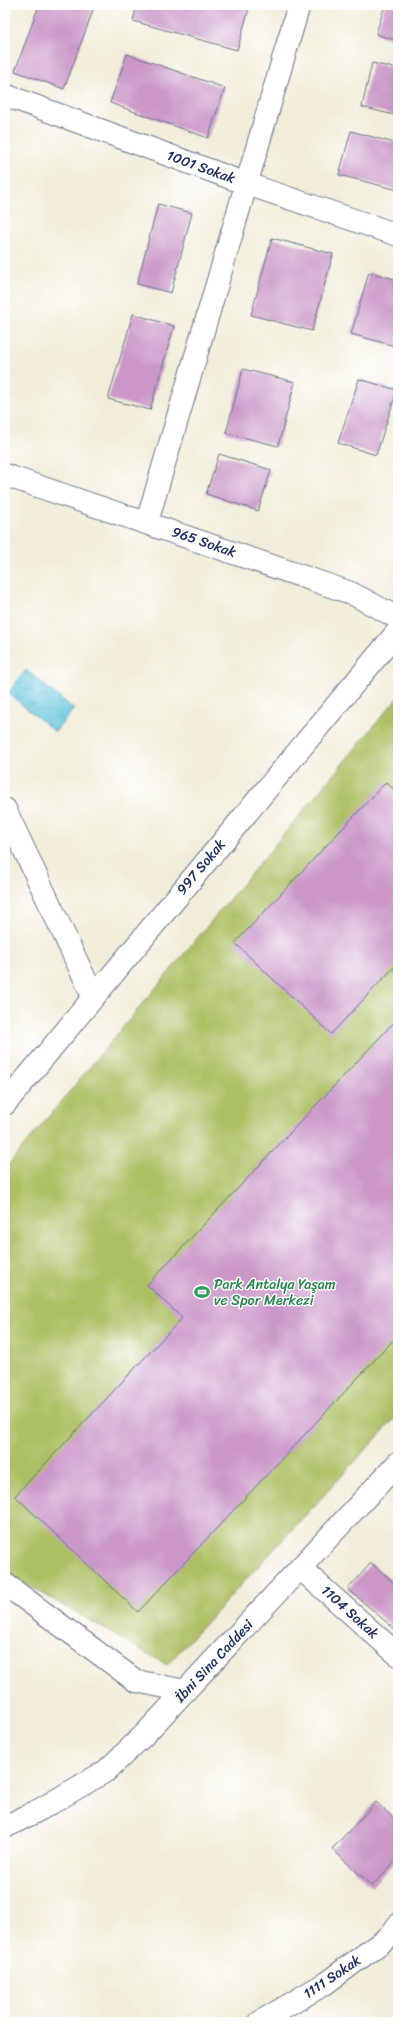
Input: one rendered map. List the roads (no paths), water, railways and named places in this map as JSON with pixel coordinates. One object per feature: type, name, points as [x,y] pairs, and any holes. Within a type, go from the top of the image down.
[{"type":"street","points":[[147,522],[299,5]]},
{"type":"street","name":"1001 Sokak","points":[[5,95],[247,184],[398,235]]},
{"type":"street","name":"965 Sokak","points":[[5,475],[147,522],[351,593],[398,618]]},
{"type":"street","name":"997 Sokak","points":[[5,1104],[93,996],[398,631]]},
{"type":"street","points":[[5,809],[93,996]]},
{"type":"street","name":"İbni Sina Caddesi","points":[[5,1827],[42,1809],[106,1771],[144,1736],[398,1463]]},
{"type":"street","name":"1104 Sokak","points":[[301,1569],[398,1655]]},
{"type":"street","points":[[5,1584],[136,1681],[185,1691]]},
{"type":"street","name":"1111 Sokak","points":[[260,2022],[326,1983],[395,1935]]},
{"type":"water","points":[[26,670],[74,709],[55,732],[8,693]]},
{"type":"place","name":"Park Antalya Yaşam ve Spor Merkezi","points":[[202,1292]]}]
